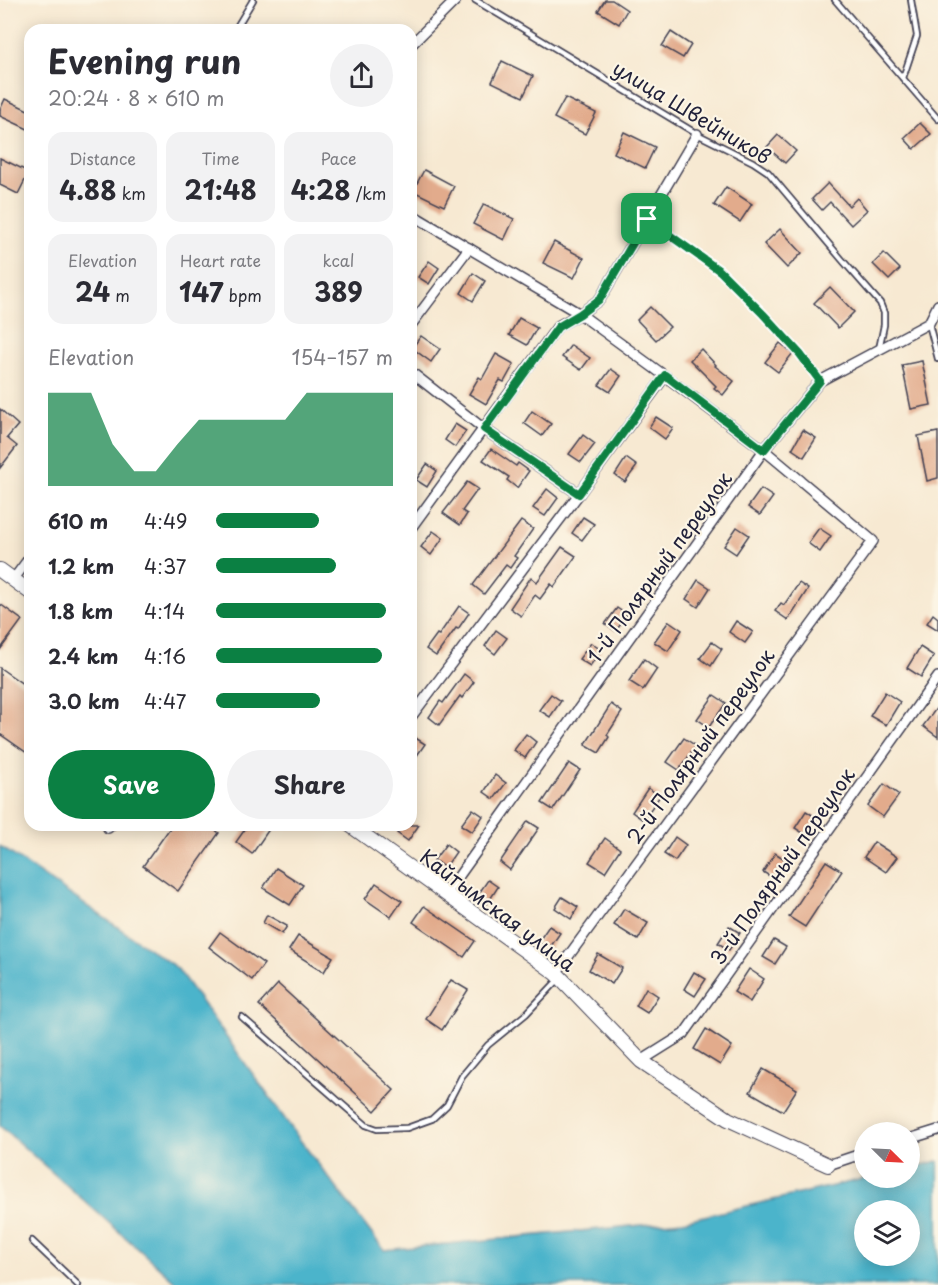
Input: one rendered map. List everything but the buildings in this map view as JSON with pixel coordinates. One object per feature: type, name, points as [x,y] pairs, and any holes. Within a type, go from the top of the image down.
[{"type":"street","points":[[417,39],[456,0]]},
{"type":"street","points":[[417,520],[558,327],[600,299],[698,134]]},
{"type":"street","points":[[417,218],[580,314],[764,450]]},
{"type":"street","points":[[417,317],[469,248]]},
{"type":"street","points":[[929,323],[938,304]]},
{"type":"street","name":"1-й Полярный переулок","points":[[446,894],[764,450],[820,381],[929,323]]},
{"type":"street","points":[[417,709],[579,494],[665,375]]},
{"type":"street","points":[[417,377],[484,429],[579,494]]},
{"type":"street","name":"2-й Полярный переулок","points":[[558,976],[873,541],[764,450]]},
{"type":"street","points":[[13,580],[24,565]]},
{"type":"street","points":[[0,570],[24,588]]},
{"type":"street","name":"3-й Полярный переулок","points":[[641,1061],[684,1034],[938,677]]},
{"type":"street","name":"Кайтымская улица","points":[[358,831],[558,976],[641,1061],[728,1119],[828,1165]]},
{"type":"street","points":[[920,1136],[938,1130]]},
{"type":"street","points":[[828,1165],[854,1156]]},
{"type":"lane","points":[[239,24],[253,0]]},
{"type":"lane","name":"улица Швейников","points":[[475,0],[698,134],[768,172],[880,303],[884,313],[884,325],[879,349]]},
{"type":"lane","points":[[835,0],[938,119]]},
{"type":"lane","points":[[903,78],[917,36],[911,0]]},
{"type":"lane","points":[[647,219],[720,271],[800,354],[820,381]]},
{"type":"lane","points":[[929,323],[938,359]]},
{"type":"lane","points":[[242,1017],[366,1125],[377,1129],[406,1128],[432,1119],[447,1105],[462,1076],[488,1045],[526,1014],[558,976]]},
{"type":"lane","points":[[32,1241],[78,1285]]},
{"type":"water","points":[[0,846],[177,968],[300,1140],[384,1250],[683,1221],[854,1181],[854,1188],[920,1188],[920,1165],[938,1161],[938,1285],[179,1285],[0,1126]]},
{"type":"route","points":[[647,219],[720,271],[800,354],[820,381],[764,450],[665,375],[579,494],[484,429],[558,327],[600,299],[647,219]]}]
